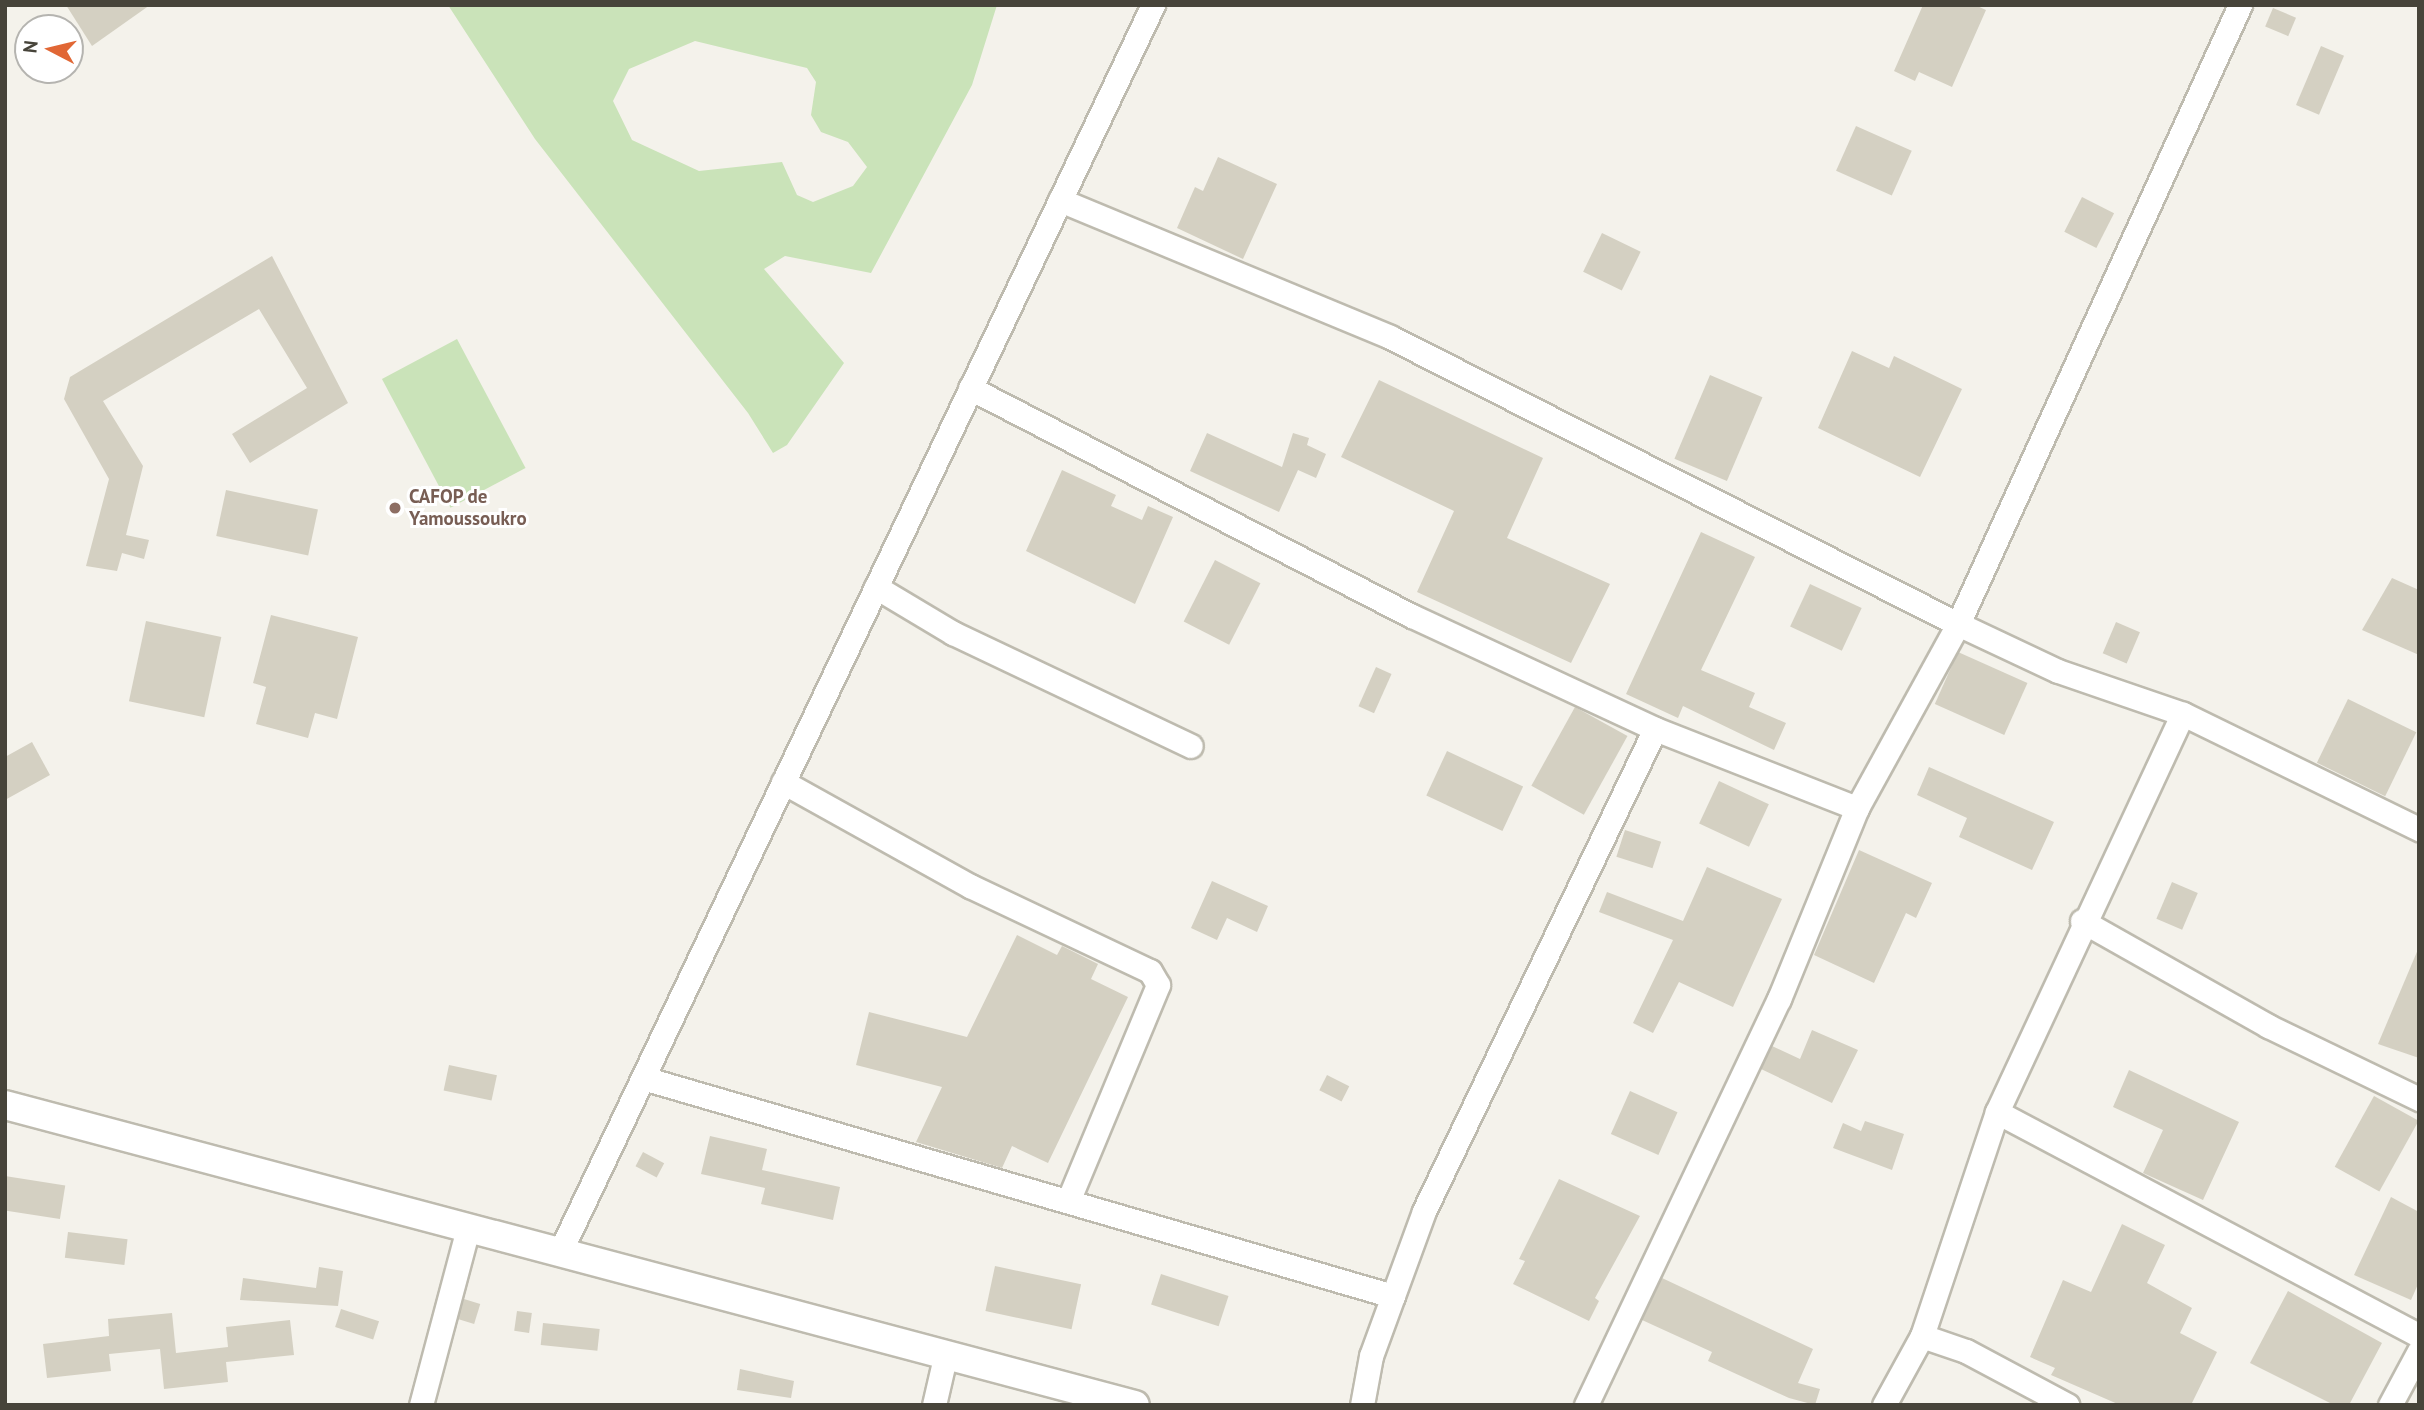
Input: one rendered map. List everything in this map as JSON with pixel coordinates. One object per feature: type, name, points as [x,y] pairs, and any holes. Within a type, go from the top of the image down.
[{"type":"street","points":[[560,1252],[1153,5]]},
{"type":"street","points":[[1586,1405],[1779,999],[1857,808],[1958,624],[2240,5]]},
{"type":"street","points":[[1060,200],[1390,337],[1958,624],[2058,671],[2183,714],[2419,829]]},
{"type":"street","points":[[970,388],[1412,616],[1655,729],[1857,808]]},
{"type":"street","points":[[876,587],[953,633],[1191,746]]},
{"type":"street","points":[[1884,1405],[1922,1336],[1997,1112],[2082,921],[2183,714]]},
{"type":"street","points":[[1362,1405],[1371,1356],[1424,1211],[1655,729]]},
{"type":"street","points":[[783,782],[970,886],[1150,971],[1158,985],[1068,1202]]},
{"type":"street","points":[[2082,921],[2268,1026],[2419,1099]]},
{"type":"street","points":[[643,1078],[1394,1296]]},
{"type":"street","points":[[5,1105],[1135,1405]]},
{"type":"street","points":[[1997,1112],[2419,1335]]},
{"type":"street","points":[[421,1405],[468,1228]]},
{"type":"street","points":[[1922,1336],[1966,1351],[2067,1405]]},
{"type":"street","points":[[2390,1405],[2419,1351]]},
{"type":"street","points":[[934,1405],[946,1353]]},
{"type":"green space","points":[[448,5],[997,5],[972,85],[871,273],[785,256],[764,269],[844,363],[787,445],[773,453],[748,413],[535,139]],"holes":[[[695,41],[807,68],[816,82],[811,115],[821,132],[848,142],[867,167],[853,186],[813,202],[797,195],[782,162],[699,171],[632,140],[613,101],[629,69]]]},
{"type":"green space","points":[[457,339],[526,468],[450,508],[382,379]]},
{"type":"building","points":[[66,5],[150,5],[92,46],[84,33],[84,14],[72,14]]},
{"type":"building","points":[[1923,5],[1975,5],[1986,10],[1952,87],[1919,72],[1915,81],[1894,71]]},
{"type":"building","points":[[2273,8],[2296,18],[2288,36],[2265,26]]},
{"type":"building","points":[[2321,46],[2344,56],[2319,115],[2296,105]]},
{"type":"building","points":[[1856,126],[1912,151],[1892,196],[1836,171]]},
{"type":"building","points":[[1218,157],[1277,184],[1243,259],[1177,228],[1195,187],[1203,191]]},
{"type":"building","points":[[2082,197],[2114,213],[2096,248],[2064,232]]},
{"type":"building","points":[[1602,233],[1641,252],[1622,290],[1583,272]]},
{"type":"building","points":[[272,256],[348,403],[250,463],[232,434],[307,388],[259,309],[103,401],[143,466],[126,535],[149,540],[144,559],[122,553],[117,571],[86,566],[109,479],[64,399],[70,377]]},
{"type":"building","points":[[1852,351],[1889,368],[1894,356],[1962,389],[1920,477],[1818,428]]},
{"type":"building","points":[[1710,375],[1762,397],[1727,481],[1674,459]]},
{"type":"building","points":[[1379,380],[1543,458],[1507,538],[1610,584],[1571,663],[1417,592],[1454,511],[1341,457]]},
{"type":"building","points":[[1207,433],[1282,467],[1293,433],[1309,438],[1307,445],[1326,454],[1316,478],[1298,470],[1279,512],[1190,471]]},
{"type":"building","points":[[1062,470],[1116,495],[1111,506],[1142,520],[1148,506],[1173,517],[1135,604],[1026,551]]},
{"type":"building","points":[[226,490],[318,510],[308,556],[216,536]]},
{"type":"building","points":[[1701,532],[1755,557],[1701,670],[1755,693],[1749,707],[1786,723],[1774,750],[1683,706],[1678,718],[1626,694]]},
{"type":"building","points":[[1215,560],[1260,583],[1229,645],[1184,621]]},
{"type":"building","points":[[2392,578],[2419,590],[2419,655],[2362,630]]},
{"type":"building","points":[[1810,584],[1862,608],[1842,651],[1790,627]]},
{"type":"building","points":[[271,615],[358,637],[337,719],[315,713],[308,738],[256,724],[266,687],[253,683]]},
{"type":"building","points":[[146,621],[221,637],[204,717],[129,701]]},
{"type":"building","points":[[2116,622],[2140,632],[2127,663],[2103,653]]},
{"type":"building","points":[[1958,652],[2027,683],[2004,735],[1935,704]]},
{"type":"building","points":[[1376,667],[1392,674],[1374,713],[1359,706]]},
{"type":"building","points":[[2348,699],[2416,732],[2385,796],[2317,763]]},
{"type":"building","points":[[1575,707],[1627,736],[1584,815],[1531,786]]},
{"type":"building","points":[[32,742],[50,775],[5,800],[5,757]]},
{"type":"building","points":[[1447,751],[1523,786],[1502,831],[1426,795]]},
{"type":"building","points":[[1929,767],[2054,822],[2032,870],[1959,837],[1967,818],[1917,795]]},
{"type":"building","points":[[1719,781],[1769,804],[1749,847],[1699,824]]},
{"type":"building","points":[[1625,830],[1661,842],[1652,868],[1616,857]]},
{"type":"building","points":[[1859,850],[1932,883],[1916,918],[1906,913],[1874,983],[1814,955]]},
{"type":"building","points":[[1707,867],[1782,899],[1733,1007],[1679,982],[1653,1033],[1633,1023],[1673,940],[1599,912],[1607,892],[1683,921]]},
{"type":"building","points":[[1212,881],[1268,906],[1257,932],[1227,918],[1217,940],[1191,928]]},
{"type":"building","points":[[2172,882],[2198,893],[2182,930],[2156,919]]},
{"type":"building","points":[[1017,935],[1057,955],[1062,946],[1098,964],[1091,979],[1128,997],[1048,1163],[1012,1146],[1002,1168],[916,1142],[942,1087],[856,1065],[869,1012],[967,1037]]},
{"type":"building","points":[[2419,947],[2419,1058],[2378,1044]]},
{"type":"building","points":[[1812,1030],[1858,1050],[1832,1103],[1761,1069],[1772,1046],[1800,1059]]},
{"type":"building","points":[[449,1065],[497,1075],[492,1101],[444,1090]]},
{"type":"building","points":[[2129,1070],[2239,1122],[2203,1200],[2143,1173],[2163,1130],[2113,1107]]},
{"type":"building","points":[[1327,1075],[1349,1086],[1342,1101],[1319,1090]]},
{"type":"building","points":[[1630,1091],[1678,1112],[1658,1155],[1611,1134]]},
{"type":"building","points":[[2374,1096],[2419,1121],[2379,1192],[2335,1167]]},
{"type":"building","points":[[1865,1121],[1904,1134],[1892,1170],[1833,1148],[1843,1123],[1861,1131]]},
{"type":"building","points":[[710,1136],[767,1149],[762,1170],[840,1187],[833,1220],[761,1204],[765,1188],[701,1174]]},
{"type":"building","points":[[643,1152],[664,1163],[657,1177],[635,1166]]},
{"type":"building","points":[[5,1176],[65,1186],[60,1219],[5,1210]]},
{"type":"building","points":[[1559,1179],[1640,1216],[1595,1298],[1599,1301],[1589,1321],[1513,1284],[1525,1261],[1519,1259]]},
{"type":"building","points":[[2391,1197],[2419,1212],[2419,1282],[2411,1300],[2354,1275]]},
{"type":"building","points":[[2122,1224],[2165,1245],[2147,1283],[2192,1308],[2180,1333],[2217,1352],[2191,1405],[2120,1405],[2051,1375],[2055,1368],[2030,1357],[2063,1280],[2091,1292]]},
{"type":"building","points":[[68,1232],[128,1239],[124,1265],[65,1258]]},
{"type":"building","points":[[995,1266],[1081,1284],[1072,1329],[985,1311]]},
{"type":"building","points":[[319,1267],[343,1271],[338,1306],[240,1300],[243,1278],[316,1288]]},
{"type":"building","points":[[1161,1274],[1229,1296],[1219,1326],[1151,1304]]},
{"type":"building","points":[[1662,1278],[1813,1349],[1798,1383],[1820,1389],[1815,1405],[1789,1398],[1708,1361],[1712,1352],[1642,1320]]},
{"type":"building","points":[[2288,1291],[2382,1343],[2349,1405],[2334,1405],[2250,1363]]},
{"type":"building","points":[[464,1299],[480,1304],[474,1324],[458,1319]]},
{"type":"building","points":[[341,1309],[379,1321],[373,1339],[335,1327]]},
{"type":"building","points":[[517,1311],[532,1313],[529,1333],[514,1331]]},
{"type":"building","points":[[172,1313],[176,1353],[228,1347],[226,1327],[290,1320],[294,1355],[226,1362],[228,1382],[164,1389],[160,1349],[109,1354],[111,1371],[47,1378],[43,1344],[109,1336],[108,1319]]},
{"type":"building","points":[[543,1323],[600,1329],[597,1351],[541,1345]]},
{"type":"building","points":[[740,1369],[794,1381],[791,1398],[737,1390]]},
{"type":"place","name":"CAFOP de Yamoussoukro","points":[[395,508]]}]
